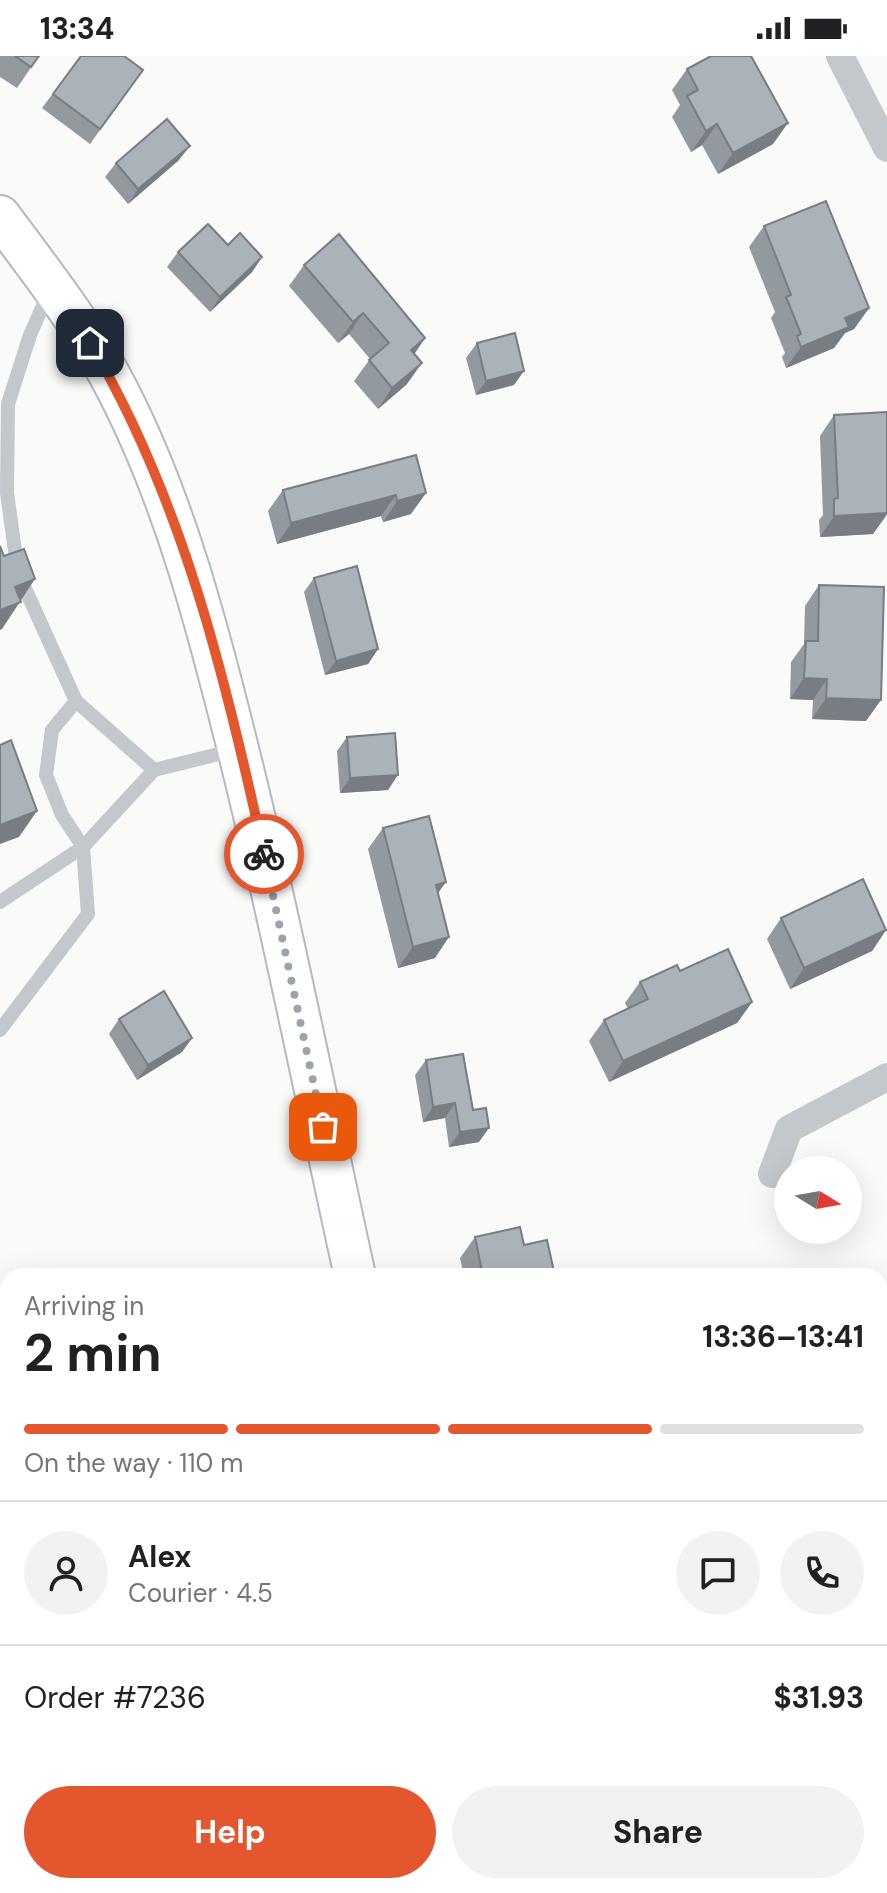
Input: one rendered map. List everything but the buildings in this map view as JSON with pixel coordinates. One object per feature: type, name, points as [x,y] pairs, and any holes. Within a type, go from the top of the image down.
[{"type":"main road","points":[[0,216],[77,320],[118,389],[149,456],[184,550],[238,749],[353,1268]]},
{"type":"street","points":[[840,56],[887,148]]},
{"type":"street","points":[[772,1174],[789,1129],[887,1077]]},
{"type":"lane","points":[[52,286],[30,335],[8,404],[7,493],[18,573],[76,701],[154,770]]},
{"type":"lane","points":[[0,1030],[88,914],[83,847],[62,815],[46,775],[52,730],[76,701]]},
{"type":"lane","points":[[0,902],[83,847],[154,770],[238,749]]},
{"type":"way so far","points":[[264,854],[323,1127]]},
{"type":"route","points":[[90,343],[118,389],[149,456],[184,550],[264,854]]}]
